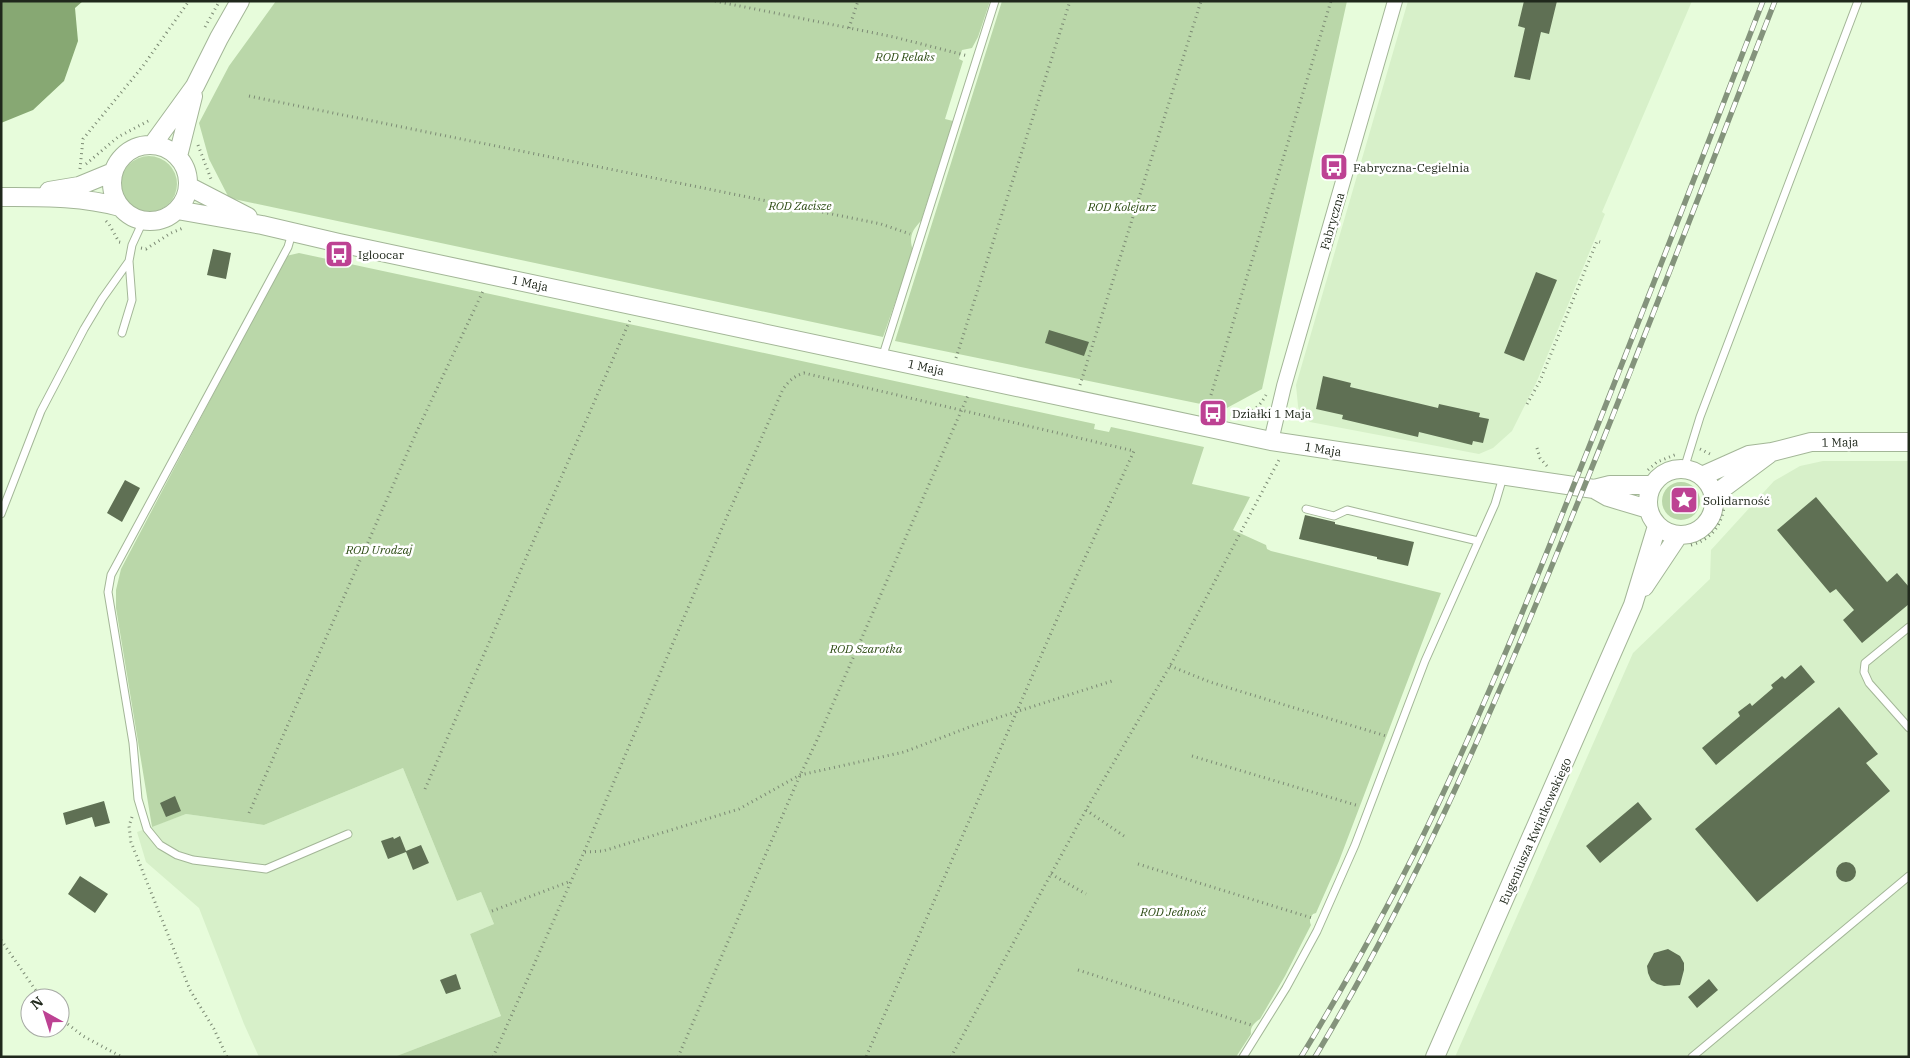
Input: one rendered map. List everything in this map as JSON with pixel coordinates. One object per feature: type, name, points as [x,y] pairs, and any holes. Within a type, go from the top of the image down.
[{"type":"street","points":[[153,144],[195,86],[240,1]]},
{"type":"street","name":"Fabryczna","points":[[1279,443],[1284,386],[1395,1]]},
{"type":"street","points":[[178,156],[195,86]]},
{"type":"street","points":[[153,144],[166,148],[178,156],[188,175],[188,186],[185,199],[177,210],[162,219],[143,220],[134,218],[120,207],[112,187],[113,172],[119,160],[128,151],[140,146],[153,144]]},
{"type":"street","points":[[10,197],[79,186],[113,172]]},
{"type":"street","name":"1 Maja","points":[[188,186],[262,225]]},
{"type":"street","points":[[10,197],[80,200],[102,202],[120,207]]},
{"type":"street","name":"1 Maja","points":[[177,210],[262,225],[1279,443],[1594,489],[1610,485],[1652,485]]},
{"type":"street","name":"1 Maja","points":[[1702,476],[1749,455],[1772,452],[1811,442],[1909,442]]},
{"type":"street","name":"1 Maja","points":[[1720,499],[1772,452]]},
{"type":"street","points":[[1684,469],[1696,472],[1702,476],[1720,499],[1714,506],[1712,516],[1706,524],[1698,531],[1688,535],[1683,541],[1663,531],[1651,518],[1648,509],[1648,493],[1652,485],[1663,474],[1671,470],[1684,469]]},
{"type":"street","name":"1 Maja","points":[[1594,489],[1608,497],[1648,509]]},
{"type":"street","name":"Eugeniusza Kwiatkowskiego","points":[[1434,1057],[1633,604],[1657,526]]},
{"type":"street","name":"Eugeniusza Kwiatkowskiego","points":[[1633,604],[1683,541]]},
{"type":"lane","points":[[882,358],[994,1]]},
{"type":"lane","points":[[1684,469],[1700,417],[1858,1]]},
{"type":"lane","points":[[122,333],[132,300],[128,261],[132,245],[143,220]]},
{"type":"lane","points":[[292,232],[288,247],[111,575],[108,592],[133,743],[138,799],[146,828],[160,844],[177,855],[193,860],[266,869],[348,834]]},
{"type":"lane","points":[[1,514],[42,411],[62,368],[102,299],[128,261]]},
{"type":"lane","points":[[1243,1057],[1302,960],[1321,921],[1369,810],[1425,662],[1495,504],[1503,477]]},
{"type":"lane","points":[[1306,509],[1334,516],[1347,510],[1478,541]]},
{"type":"lane","points":[[1909,627],[1865,663],[1864,672],[1869,683],[1909,728]]},
{"type":"lane","points":[[1692,1057],[1909,876]]},
{"type":"path","points":[[152,119],[118,137],[80,170],[83,139],[143,66],[189,1]]},
{"type":"path","points":[[715,1],[849,28],[977,58]]},
{"type":"path","points":[[849,28],[858,1]]},
{"type":"path","points":[[951,373],[1070,1]]},
{"type":"path","points":[[1075,400],[1201,1]]},
{"type":"path","points":[[1210,395],[1331,1]]},
{"type":"path","points":[[249,96],[881,224],[920,237]]},
{"type":"path","points":[[197,140],[212,181]]},
{"type":"path","points":[[146,250],[171,233],[188,226]]},
{"type":"path","points":[[1527,404],[1540,382],[1597,241],[1600,242]]},
{"type":"path","points":[[249,813],[416,432],[490,275]]},
{"type":"path","points":[[425,789],[635,306]]},
{"type":"path","points":[[493,1057],[584,852],[783,390],[788,381],[804,372],[960,411],[1134,451],[1016,713],[866,1057]]},
{"type":"path","points":[[678,1057],[968,395],[973,378]]},
{"type":"path","points":[[951,1057],[1086,810],[1170,666],[1279,443]]},
{"type":"path","points":[[1683,541],[1702,541],[1716,528],[1722,516],[1720,499]]},
{"type":"path","points":[[1170,666],[1210,682],[1395,739]]},
{"type":"path","points":[[584,852],[603,851],[739,809],[800,775],[904,752],[972,726],[1112,680]]},
{"type":"path","points":[[1192,756],[1369,810]]},
{"type":"path","points":[[138,799],[129,826],[130,842],[190,990],[214,1028],[227,1057]]},
{"type":"path","points":[[1086,810],[1124,836]]},
{"type":"path","points":[[1138,864],[1321,921]]},
{"type":"path","points":[[1051,874],[1086,894]]},
{"type":"path","points":[[492,911],[571,881]]},
{"type":"path","points":[[1,940],[34,988]]},
{"type":"path","points":[[1078,970],[1261,1028]]},
{"type":"path","points":[[70,1026],[83,1036],[122,1057]]},
{"type":"shaded area","points":[[1,1],[83,1],[75,8],[78,41],[64,81],[33,110],[1,123]]},
{"type":"shaded area","points":[[1408,1],[1692,1],[1602,212],[1605,214],[1537,381],[1512,431],[1493,448],[1479,454],[1310,422],[1300,414],[1298,406],[1296,385]]},
{"type":"shaded area","points":[[1823,461],[1909,461],[1909,1057],[1455,1057],[1633,653],[1710,579],[1711,550],[1774,481],[1800,466]]},
{"type":"shaded area","points":[[403,768],[457,901],[481,892],[494,924],[470,934],[501,1016],[394,1057],[259,1057],[244,1024],[199,908],[146,862],[137,832],[186,814],[264,825]]},
{"type":"green space","name":"ROD Zacisze","points":[[276,1],[990,1],[978,37],[972,48],[962,50],[959,59],[963,61],[945,119],[953,121],[921,221],[912,235],[913,251],[883,337],[229,198],[209,159],[199,123],[229,66]]},
{"type":"green space","name":"ROD Kolejarz","points":[[1002,1],[1347,1],[1262,389],[1225,409],[895,341]]},
{"type":"green space","points":[[149,156],[160,158],[169,164],[175,173],[177,184],[175,195],[169,204],[160,210],[149,212],[138,210],[129,204],[123,195],[121,184],[123,173],[129,164],[138,158]]},
{"type":"green space","points":[[299,253],[1095,424],[1094,429],[1109,432],[1111,427],[1204,447],[1192,484],[1250,497],[1233,530],[1266,545],[1267,549],[1271,551],[1441,593],[1339,861],[1316,913],[1311,918],[1311,925],[1285,976],[1260,1019],[1253,1025],[1251,1034],[1236,1057],[394,1057],[501,1016],[470,934],[494,924],[481,892],[457,901],[403,768],[264,825],[186,814],[152,827],[116,608],[116,590],[121,569],[286,256]]},
{"type":"green space","points":[[1681,482],[1694,488],[1700,501],[1694,514],[1681,520],[1668,514],[1662,501],[1668,488]]},
{"type":"building","points":[[1524,1],[1557,1],[1549,34],[1541,32],[1530,80],[1514,77],[1525,28],[1518,26]]},
{"type":"building","points":[[213,249],[231,253],[226,279],[207,275]]},
{"type":"building","points":[[1536,272],[1557,280],[1524,361],[1504,353]]},
{"type":"building","points":[[1049,330],[1089,342],[1084,356],[1045,343]]},
{"type":"building","points":[[1323,376],[1351,383],[1350,387],[1438,408],[1439,404],[1480,413],[1479,417],[1489,419],[1483,443],[1473,441],[1472,445],[1419,432],[1418,437],[1342,419],[1343,415],[1316,409]]},
{"type":"building","points":[[125,480],[140,488],[122,522],[107,513]]},
{"type":"building","points":[[1816,497],[1887,582],[1897,573],[1909,587],[1909,604],[1862,643],[1843,620],[1854,610],[1836,589],[1830,593],[1777,530]]},
{"type":"building","points":[[1305,515],[1335,522],[1335,524],[1414,542],[1408,566],[1299,539]]},
{"type":"building","points":[[1801,665],[1815,682],[1716,765],[1702,748],[1740,716],[1738,712],[1750,703],[1752,706],[1773,688],[1771,685],[1782,676],[1785,679]]},
{"type":"building","points":[[1839,707],[1878,754],[1866,763],[1890,791],[1757,902],[1695,829]]},
{"type":"building","points":[[175,796],[181,811],[166,817],[160,803]]},
{"type":"building","points":[[104,801],[110,823],[95,827],[92,817],[66,825],[63,813]]},
{"type":"building","points":[[1638,802],[1652,819],[1600,863],[1586,846]]},
{"type":"building","points":[[400,836],[406,851],[421,845],[429,863],[413,870],[406,852],[388,859],[381,841]]},
{"type":"building","points":[[1846,862],[1853,865],[1856,872],[1853,879],[1846,882],[1839,879],[1836,872],[1839,865]]},
{"type":"building","points":[[80,876],[108,894],[95,913],[68,894]]},
{"type":"building","points":[[1668,949],[1680,956],[1684,963],[1680,985],[1664,986],[1657,984],[1651,980],[1648,973],[1647,966],[1654,953]]},
{"type":"building","points":[[456,974],[461,989],[446,994],[440,980]]},
{"type":"building","points":[[1709,979],[1718,990],[1697,1008],[1688,997]]},
{"type":"railway","points":[[1301,1057],[1347,979],[1391,898],[1419,844],[1480,712],[1597,427],[1763,1]]},
{"type":"railway","points":[[1315,1057],[1384,934],[1416,872],[1504,680],[1668,277],[1775,1]]},
{"type":"place","name":"Fabryczna-Cegielnia","points":[[1334,167]]},
{"type":"place","name":"Igloocar","points":[[339,254]]},
{"type":"place","name":"Działki 1 Maja","points":[[1213,413]]},
{"type":"place","name":"Solidarność","points":[[1684,500]]},
{"type":"park label","name":"ROD Relaks","points":[[905,56]]},
{"type":"park label","name":"ROD Urodzaj","points":[[379,549]]},
{"type":"park label","name":"ROD Szarotka","points":[[866,648]]},
{"type":"park label","name":"ROD Jedność","points":[[1173,911]]}]
